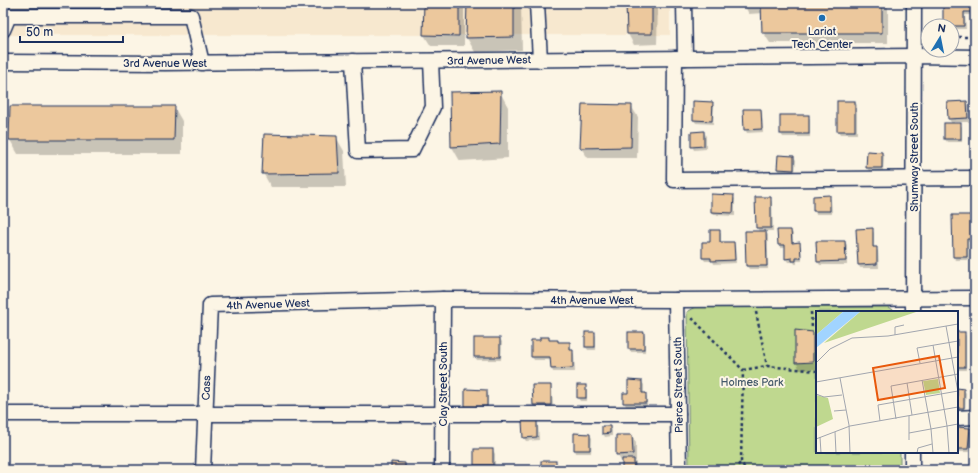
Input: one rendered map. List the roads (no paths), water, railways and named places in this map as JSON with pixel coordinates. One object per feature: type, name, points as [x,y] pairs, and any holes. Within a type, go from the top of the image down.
[{"type":"street","points":[[537,3],[540,60]]},
{"type":"street","points":[[684,3],[674,180],[975,178]]},
{"type":"street","name":"Shumway Street South","points":[[913,305],[914,3]]},
{"type":"street","points":[[3,30],[9,16],[191,16],[202,63]]},
{"type":"street","name":"3rd Avenue West","points":[[3,62],[202,63],[975,56]]},
{"type":"street","points":[[353,61],[358,150],[412,150],[433,108],[431,61]]},
{"type":"street","name":"4th Avenue West","points":[[210,305],[443,298],[676,300],[913,305],[975,298]]},
{"type":"street","name":"Clay Street South","points":[[442,470],[443,298]]},
{"type":"street","name":"Pierce Street South","points":[[676,300],[679,470]]},
{"type":"street","name":"Cass","points":[[203,470],[210,305]]},
{"type":"street","points":[[3,414],[678,414]]},
{"type":"street","points":[[958,418],[975,417]]},
{"type":"street","points":[[912,453],[912,470]]},
{"type":"place","name":"Lariat Tech Center","points":[[822,18]]},
{"type":"park label","name":"Holmes Park","points":[[752,382]]}]
